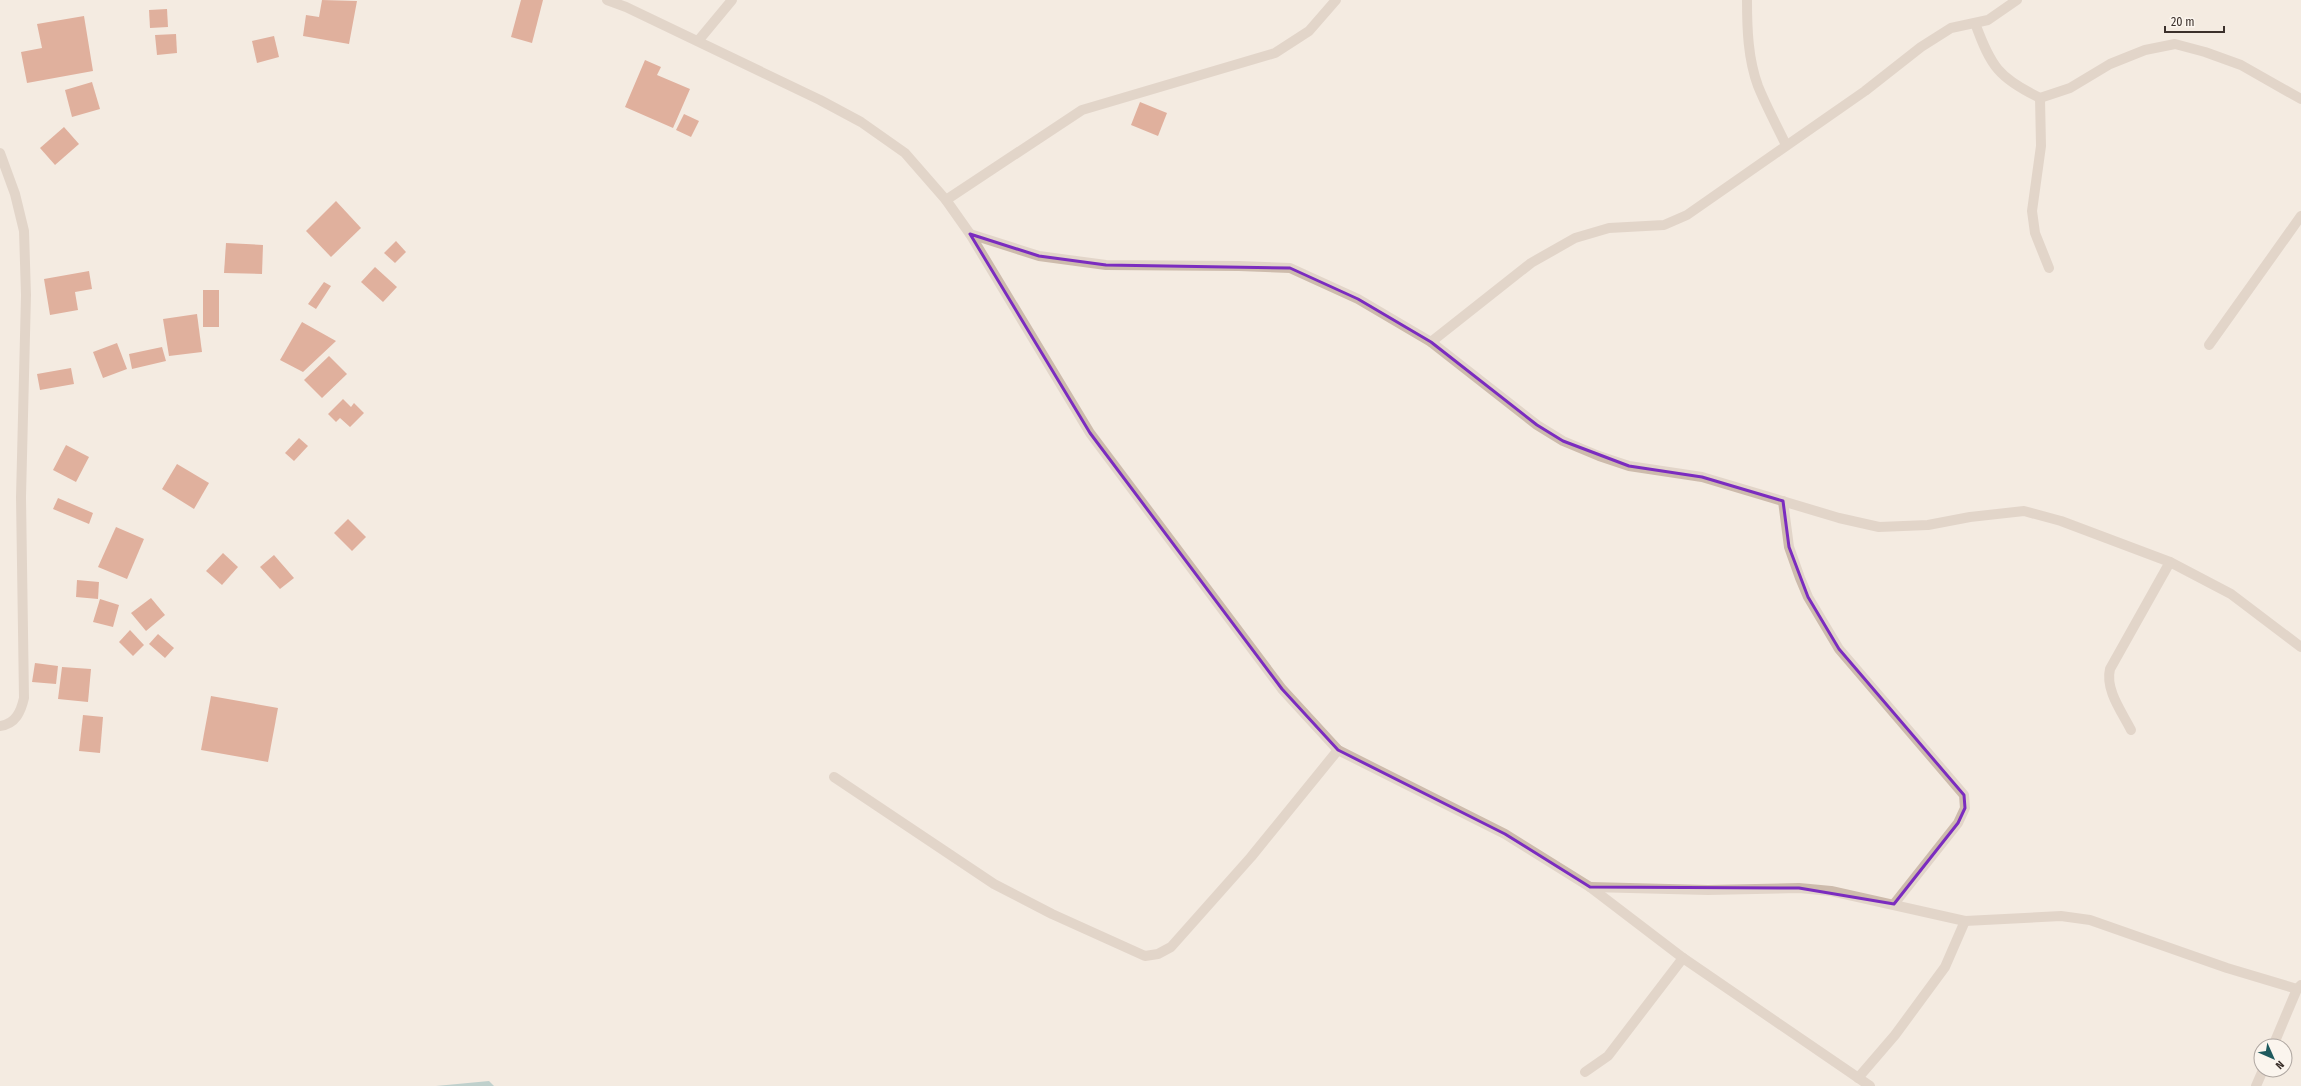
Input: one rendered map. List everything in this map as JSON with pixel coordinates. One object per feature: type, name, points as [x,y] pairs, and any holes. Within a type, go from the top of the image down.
[{"type":"street","points":[[607,0],[626,6],[861,122],[905,153],[946,200],[970,234],[1090,433],[1282,689],[1338,750],[1505,834],[1590,888],[1683,958],[1811,1048],[1870,1086]]},
{"type":"street","points":[[698,41],[732,0]]},
{"type":"street","points":[[946,200],[1082,110],[1274,53],[1309,31],[1336,0]]},
{"type":"street","points":[[1747,0],[1747,25],[1751,57],[1758,86],[1786,145]]},
{"type":"street","points":[[1431,342],[1531,263],[1575,238],[1609,228],[1664,225],[1687,215],[1866,91],[1921,46],[1951,28],[1988,20],[2017,0]]},
{"type":"street","points":[[1975,23],[1984,48],[1997,70],[2014,85],[2040,98],[2070,88],[2110,64],[2145,50],[2175,44],[2205,52],[2241,65],[2301,99]]},
{"type":"street","points":[[2040,98],[2041,146],[2032,211],[2035,233],[2048,268]]},
{"type":"street","points":[[0,153],[15,194],[24,230],[26,295],[21,497],[24,698],[22,710],[16,718],[0,726]]},
{"type":"street","points":[[2209,345],[2301,216]]},
{"type":"street","points":[[970,234],[1039,256],[1106,265],[1290,268],[1358,299],[1431,342],[1537,426],[1563,441],[1599,456],[1629,466],[1702,477],[1879,527],[1928,525],[1970,517],[2024,512],[2061,521],[2170,562],[2231,594],[2301,648]]},
{"type":"street","points":[[1783,501],[1789,547],[1800,578],[1808,597],[1839,649],[1964,796],[1965,808],[1958,823],[1894,904]]},
{"type":"street","points":[[2131,730],[2109,686],[2108,677],[2110,669],[2170,562]]},
{"type":"street","points":[[834,777],[994,884],[1052,914],[1145,956],[1158,954],[1171,947],[1251,857],[1338,750]]},
{"type":"street","points":[[1590,888],[1708,890],[1799,888],[1831,891],[1965,921],[2061,916],[2090,920],[2227,968],[2299,987],[2277,1038]]},
{"type":"street","points":[[1858,1078],[1895,1035],[1945,967],[1965,921]]},
{"type":"street","points":[[1585,1072],[1608,1056],[1683,958]]},
{"type":"highlighted area","points":[[970,234],[1039,256],[1106,265],[1290,268],[1358,299],[1431,342],[1537,425],[1563,441],[1629,466],[1702,477],[1783,501],[1789,547],[1808,597],[1839,649],[1964,795],[1965,808],[1958,823],[1894,904],[1799,888],[1590,887],[1505,834],[1338,750],[1282,689],[1090,433]]},
{"type":"water","points":[[489,1081],[494,1086],[436,1086]]},
{"type":"building","points":[[322,0],[357,1],[349,44],[303,36],[306,15],[319,17]]},
{"type":"building","points":[[521,0],[543,0],[532,43],[511,37]]},
{"type":"building","points":[[167,9],[168,27],[150,28],[149,10]]},
{"type":"building","points":[[84,16],[93,71],[27,83],[21,52],[42,48],[37,24]]},
{"type":"building","points":[[176,34],[177,53],[157,55],[155,35]]},
{"type":"building","points":[[274,36],[279,57],[257,63],[252,41]]},
{"type":"building","points":[[645,60],[661,67],[657,75],[690,89],[673,128],[625,107]]},
{"type":"building","points":[[92,82],[100,109],[72,117],[65,90]]},
{"type":"building","points":[[1140,102],[1167,113],[1158,136],[1131,125]]},
{"type":"building","points":[[684,114],[699,121],[691,137],[676,130]]},
{"type":"building","points":[[64,127],[79,144],[55,165],[40,148]]},
{"type":"building","points":[[336,201],[361,228],[331,257],[306,231]]},
{"type":"building","points":[[396,241],[406,252],[395,263],[384,253]]},
{"type":"building","points":[[226,243],[263,245],[262,274],[224,273]]},
{"type":"building","points":[[375,267],[397,287],[383,302],[361,282]]},
{"type":"building","points":[[89,271],[92,289],[75,292],[78,310],[50,315],[44,279]]},
{"type":"building","points":[[324,282],[331,286],[316,309],[308,304]]},
{"type":"building","points":[[203,290],[219,290],[219,327],[203,327]]},
{"type":"building","points":[[197,314],[202,352],[169,356],[163,319]]},
{"type":"building","points":[[302,322],[336,341],[303,372],[280,360]]},
{"type":"building","points":[[117,343],[127,369],[103,378],[93,352]]},
{"type":"building","points":[[162,347],[166,361],[132,369],[129,354]]},
{"type":"building","points":[[329,356],[347,374],[322,398],[304,380]]},
{"type":"building","points":[[71,368],[74,384],[40,390],[37,374]]},
{"type":"building","points":[[343,399],[351,407],[354,403],[364,413],[350,427],[340,418],[336,422],[328,414]]},
{"type":"building","points":[[299,438],[308,446],[294,461],[285,453]]},
{"type":"building","points":[[66,445],[89,457],[76,482],[53,470]]},
{"type":"building","points":[[177,464],[209,483],[194,509],[162,489]]},
{"type":"building","points":[[58,498],[93,513],[89,524],[53,509]]},
{"type":"building","points":[[348,519],[366,537],[352,551],[334,533]]},
{"type":"building","points":[[116,527],[144,539],[127,579],[98,567]]},
{"type":"building","points":[[223,553],[238,567],[222,585],[206,571]]},
{"type":"building","points":[[274,555],[294,578],[280,589],[260,567]]},
{"type":"building","points":[[77,580],[99,582],[98,599],[76,597]]},
{"type":"building","points":[[151,598],[165,615],[146,631],[131,613]]},
{"type":"building","points":[[100,599],[119,605],[113,627],[93,622]]},
{"type":"building","points":[[130,630],[144,645],[133,656],[119,642]]},
{"type":"building","points":[[158,634],[174,648],[165,658],[149,644]]},
{"type":"building","points":[[35,663],[58,666],[56,684],[32,682]]},
{"type":"building","points":[[62,667],[91,669],[88,702],[58,699]]},
{"type":"building","points":[[211,696],[278,708],[268,762],[201,750]]},
{"type":"building","points":[[83,715],[103,717],[100,753],[79,751]]}]
